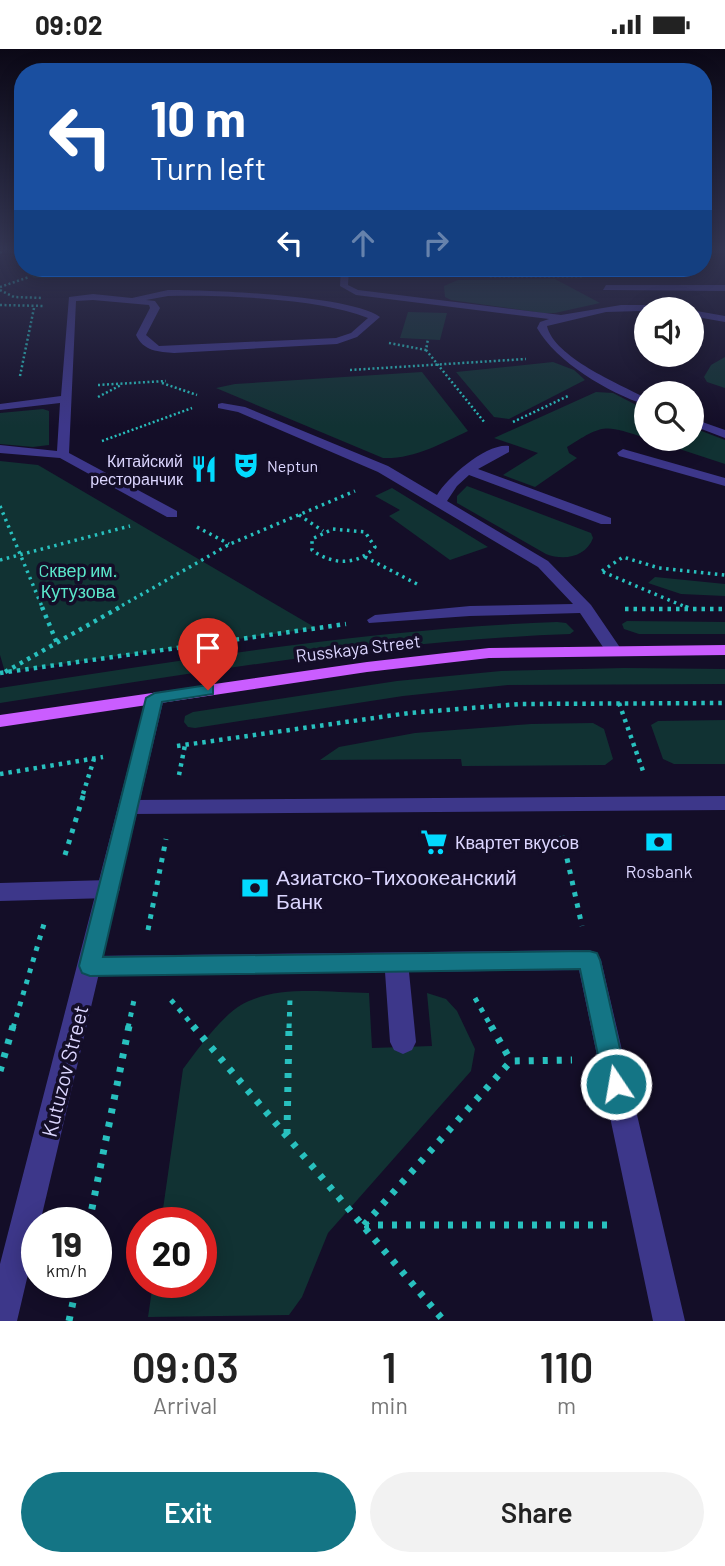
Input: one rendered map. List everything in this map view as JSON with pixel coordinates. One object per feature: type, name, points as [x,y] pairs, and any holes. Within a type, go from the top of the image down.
[{"type":"main road","name":"Russkaya Street","points":[[0,721],[367,667],[489,653],[613,649],[725,650]]},
{"type":"street","points":[[63,455],[72,308]]},
{"type":"street","points":[[155,308],[142,335],[144,341],[157,349],[174,350],[337,341],[354,335],[375,317],[357,308]]},
{"type":"street","points":[[485,308],[561,318]]},
{"type":"street","points":[[605,308],[561,318],[543,324],[542,328],[552,345],[634,395]]},
{"type":"street","points":[[704,315],[725,319]]},
{"type":"street","points":[[0,407],[67,400]]},
{"type":"street","points":[[222,405],[241,409],[383,469],[543,564],[557,575],[585,608],[613,649]]},
{"type":"street","points":[[704,426],[725,434]]},
{"type":"street","points":[[0,449],[63,455],[172,514]]},
{"type":"street","points":[[440,502],[448,484],[466,469],[505,449]]},
{"type":"street","points":[[623,453],[725,482]]},
{"type":"street","points":[[466,469],[606,521]]},
{"type":"street","points":[[375,620],[470,611],[585,608]]},
{"type":"street","name":"Kutuzov Street","points":[[1,1321],[155,698]]},
{"type":"street","points":[[129,807],[725,803]]},
{"type":"street","points":[[0,892],[109,889]]},
{"type":"street","points":[[90,966],[589,960],[668,1321]]},
{"type":"street","points":[[396,963],[402,1042]]},
{"type":"path","points":[[13,406],[34,308]]},
{"type":"path","points":[[425,350],[493,432]]},
{"type":"path","points":[[435,364],[527,358]]},
{"type":"path","points":[[123,384],[158,382],[222,405]]},
{"type":"path","points":[[63,455],[196,407],[222,405]]},
{"type":"path","points":[[3,672],[230,544],[353,492]]},
{"type":"path","points":[[0,506],[57,643]]},
{"type":"path","points":[[0,560],[172,514],[230,544]]},
{"type":"path","points":[[299,515],[324,531],[344,527],[365,531],[371,536],[375,547],[365,557],[355,560],[324,558],[312,550],[311,545],[312,539],[324,531]]},
{"type":"path","points":[[690,609],[602,571],[623,557],[659,568],[725,575]]},
{"type":"path","points":[[585,608],[725,609]]},
{"type":"path","points":[[3,672],[375,620]]},
{"type":"path","points":[[619,703],[653,803]]},
{"type":"path","points":[[0,774],[409,713],[520,704],[725,703]]},
{"type":"path","points":[[555,804],[589,960]]},
{"type":"path","points":[[455,962],[511,1061]]},
{"type":"path","points":[[287,1135],[290,964]]},
{"type":"path","points":[[141,965],[444,1321]]},
{"type":"path","points":[[363,1226],[511,1061],[611,1060]]},
{"type":"path","points":[[363,1226],[648,1226]]},
{"type":"path","points":[[69,1321],[74,1298]]},
{"type":"green space","points":[[510,308],[576,308],[555,313]]},
{"type":"green space","points":[[408,312],[447,313],[440,340],[400,338]]},
{"type":"green space","points":[[725,357],[725,388],[707,382],[704,377],[711,365]]},
{"type":"green space","points":[[553,362],[574,370],[585,380],[509,419],[494,417],[456,372]]},
{"type":"green space","points":[[422,372],[468,431],[427,450],[395,458],[383,458],[216,388],[235,384]]},
{"type":"green space","points":[[596,392],[613,393],[634,404],[634,435],[613,429],[589,434],[567,447],[569,453],[577,458],[535,487],[503,475],[538,453],[494,438]]},
{"type":"green space","points":[[43,409],[49,411],[49,445],[33,447],[0,444],[0,413]]},
{"type":"green space","points":[[704,432],[725,440],[725,464],[685,451],[704,451]]},
{"type":"green space","name":"Cквер им. Кутузова","points":[[0,461],[38,465],[316,628],[5,672],[0,655]]},
{"type":"green space","points":[[467,486],[591,533],[593,538],[585,549],[574,556],[546,554],[457,503],[457,496]]},
{"type":"green space","points":[[392,488],[488,547],[450,560],[389,516],[400,510],[375,496]]},
{"type":"green space","points":[[655,577],[725,584],[725,596],[681,594],[648,583]]},
{"type":"green space","points":[[627,621],[725,622],[725,634],[639,634],[624,629],[622,624]]},
{"type":"green space","points":[[566,623],[574,631],[570,634],[356,651],[0,703],[0,688],[208,657],[417,631]]},
{"type":"green space","points":[[725,669],[725,684],[508,685],[403,696],[195,728],[188,727],[184,722],[185,716],[193,712],[397,681],[501,671]]},
{"type":"green space","points":[[725,720],[725,764],[674,764],[663,759],[651,725],[658,721]]},
{"type":"green space","points":[[593,723],[604,729],[613,759],[605,765],[462,766],[461,759],[320,760],[339,747],[415,733],[531,724]]},
{"type":"green space","points":[[304,991],[369,993],[372,1048],[432,1046],[427,993],[446,999],[457,1011],[475,1049],[471,1071],[328,1233],[302,1297],[289,1315],[148,1317],[151,1298],[217,1298],[217,1207],[163,1207],[183,1069],[210,1034],[241,1005],[271,994]]},
{"type":"place","name":"Neptun","points":[[246,465]]},
{"type":"place","name":"Китайский ресторанчик","points":[[204,469]]},
{"type":"place","name":"Квартет вкусов","points":[[434,842]]},
{"type":"place","name":"Rosbank","points":[[659,842]]},
{"type":"place","name":"Азиатско-Тихоокеанский Банк","points":[[255,888]]},
{"type":"route","points":[[208,690],[155,698],[90,966],[589,960],[616,1084]]}]
